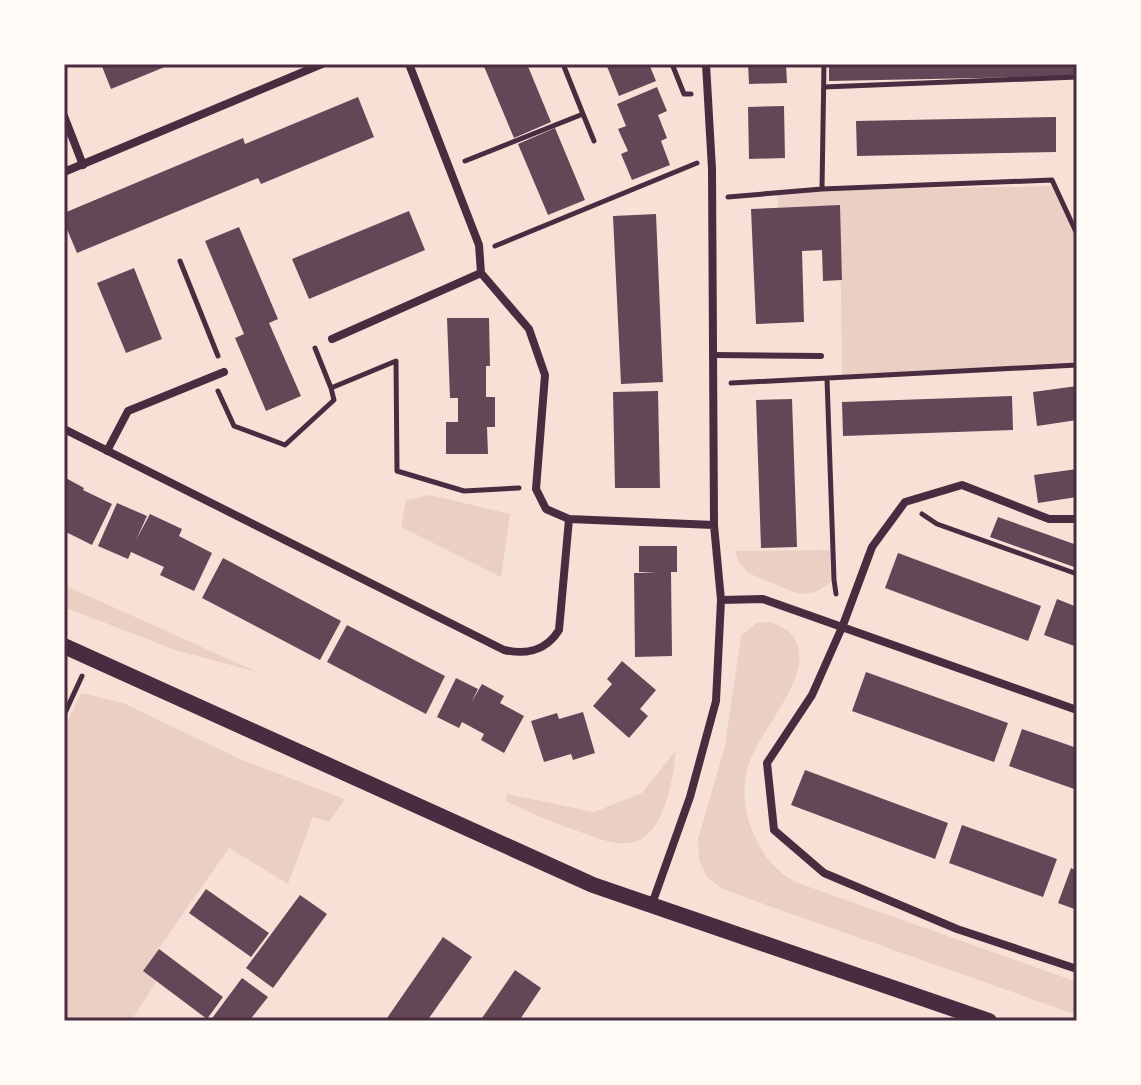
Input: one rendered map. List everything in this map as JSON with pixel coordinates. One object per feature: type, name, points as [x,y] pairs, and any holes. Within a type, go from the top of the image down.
[{"type":"main road","points":[[64,646],[593,885],[989,1021]]},
{"type":"street","points":[[64,172],[322,64]]},
{"type":"street","points":[[409,64],[479,245],[481,273],[529,329],[545,375],[536,489],[546,509],[569,519],[714,525]]},
{"type":"street","points":[[651,906],[690,797],[716,701],[721,600],[714,525],[712,199],[706,64]]},
{"type":"street","points":[[64,116],[83,165]]},
{"type":"street","points":[[332,339],[481,273]]},
{"type":"street","points":[[107,451],[128,411],[224,372]]},
{"type":"street","points":[[64,429],[504,650],[517,653],[533,652],[554,639],[559,630],[569,519]]},
{"type":"street","points":[[1077,519],[1049,519],[962,485],[905,502],[872,547],[843,625],[812,695],[767,763],[774,830],[824,873],[957,929],[1077,969]]},
{"type":"street","points":[[721,600],[763,599],[1077,710]]},
{"type":"lane","points":[[713,355],[821,356]]},
{"type":"path","points":[[563,64],[594,141]]},
{"type":"path","points":[[672,64],[684,94],[708,93]]},
{"type":"path","points":[[822,189],[824,64]]},
{"type":"path","points":[[824,87],[1077,77]]},
{"type":"path","points":[[449,167],[583,114]]},
{"type":"path","points":[[480,252],[711,157]]},
{"type":"path","points":[[712,199],[822,189],[1052,180],[1077,234]]},
{"type":"path","points":[[180,261],[224,372]]},
{"type":"path","points":[[212,377],[234,426],[285,445],[334,400],[315,347],[332,339]]},
{"type":"path","points":[[331,388],[396,361],[397,471],[464,491],[511,487],[536,489]]},
{"type":"path","points":[[713,384],[1077,365]]},
{"type":"path","points":[[827,379],[834,580],[843,625]]},
{"type":"path","points":[[905,502],[937,524],[1077,574]]},
{"type":"path","points":[[64,715],[90,657]]},
{"type":"shaded area","points":[[1055,186],[1077,240],[1077,363],[842,378],[840,206],[778,208],[777,191]]},
{"type":"shaded area","points":[[430,495],[510,514],[501,577],[401,527],[406,500]]},
{"type":"shaded area","points":[[830,550],[831,582],[816,592],[802,594],[748,573],[735,551]]},
{"type":"shaded area","points":[[64,585],[257,672],[175,650],[64,607]]},
{"type":"shaded area","points":[[771,622],[790,633],[799,648],[799,665],[783,704],[752,756],[746,777],[748,819],[768,860],[798,883],[1077,982],[1077,1015],[744,897],[721,888],[707,877],[699,860],[698,839],[725,746],[741,636],[756,623]]},
{"type":"shaded area","points":[[81,693],[123,703],[242,760],[345,799],[329,822],[313,817],[288,884],[229,848],[143,971],[157,981],[131,1021],[64,1021],[64,728]]},
{"type":"shaded area","points":[[676,750],[669,791],[659,819],[641,839],[629,843],[598,838],[506,801],[507,794],[594,812],[642,793]]},
{"type":"building","points":[[101,64],[172,64],[111,89]]},
{"type":"building","points":[[483,64],[527,64],[551,122],[514,138]]},
{"type":"building","points":[[606,64],[649,64],[656,81],[619,96]]},
{"type":"building","points":[[748,64],[786,64],[787,83],[749,84]]},
{"type":"building","points":[[829,64],[1077,64],[1077,76],[829,81]]},
{"type":"building","points":[[657,87],[667,111],[658,115],[667,138],[661,141],[670,165],[632,180],[621,154],[628,151],[618,129],[626,126],[617,104]]},
{"type":"building","points":[[358,97],[374,137],[261,184],[258,178],[77,253],[64,222],[64,213],[243,138],[245,144]]},
{"type":"building","points":[[784,106],[785,158],[749,159],[748,107]]},
{"type":"building","points":[[1056,117],[1056,152],[857,156],[856,121]]},
{"type":"building","points":[[555,128],[585,200],[548,215],[518,144]]},
{"type":"building","points":[[840,205],[842,280],[823,281],[822,250],[802,251],[804,322],[756,324],[751,209]]},
{"type":"building","points":[[409,211],[425,250],[309,299],[292,259]]},
{"type":"building","points":[[656,214],[663,382],[621,384],[613,216]]},
{"type":"building","points":[[239,227],[278,319],[269,323],[301,396],[266,411],[235,338],[244,334],[205,241]]},
{"type":"building","points":[[134,268],[162,339],[126,353],[97,283]]},
{"type":"building","points":[[447,318],[489,318],[490,366],[486,366],[486,397],[495,397],[495,427],[487,427],[488,454],[446,454],[446,422],[458,422],[458,398],[450,398]]},
{"type":"building","points":[[1077,386],[1077,420],[1037,426],[1033,392]]},
{"type":"building","points":[[658,391],[660,488],[615,488],[613,392]]},
{"type":"building","points":[[1012,396],[1013,430],[843,436],[842,402]]},
{"type":"building","points":[[792,399],[797,547],[761,548],[756,400]]},
{"type":"building","points":[[1077,469],[1077,497],[1038,503],[1034,475]]},
{"type":"building","points":[[64,477],[112,504],[92,545],[64,531]]},
{"type":"building","points":[[117,503],[147,516],[136,540],[150,514],[182,529],[179,536],[212,553],[194,591],[160,575],[164,567],[131,552],[128,559],[98,546]]},
{"type":"building","points":[[998,517],[1077,545],[1077,568],[990,537]]},
{"type":"building","points":[[639,546],[677,546],[677,572],[671,572],[672,656],[635,657],[634,573],[657,573],[639,572]]},
{"type":"building","points":[[898,553],[1041,606],[1028,641],[885,588]]},
{"type":"building","points":[[223,558],[341,621],[320,660],[202,598]]},
{"type":"building","points":[[1057,599],[1077,607],[1077,647],[1044,635]]},
{"type":"building","points":[[347,625],[445,676],[426,714],[327,662]]},
{"type":"building","points":[[622,661],[656,690],[640,709],[648,716],[629,738],[593,706],[612,684],[607,679]]},
{"type":"building","points":[[866,672],[1008,723],[994,762],[852,711]]},
{"type":"building","points":[[456,678],[478,689],[471,703],[482,684],[504,696],[500,703],[524,716],[504,753],[481,740],[484,734],[462,722],[459,728],[437,717]]},
{"type":"building","points":[[583,712],[595,753],[573,760],[571,754],[544,762],[531,721],[557,713],[559,719]]},
{"type":"building","points":[[1022,729],[1077,748],[1077,790],[1009,766]]},
{"type":"building","points":[[805,770],[948,823],[935,859],[791,805]]},
{"type":"building","points":[[962,825],[1057,859],[1043,897],[949,863]]},
{"type":"building","points":[[1071,868],[1077,871],[1077,910],[1058,903]]},
{"type":"building","points":[[206,889],[269,933],[251,957],[189,913]]},
{"type":"building","points":[[300,895],[327,914],[273,988],[246,968]]},
{"type":"building","points":[[443,937],[472,957],[427,1021],[385,1021]]},
{"type":"building","points":[[159,949],[223,997],[207,1019],[143,971]]},
{"type":"building","points":[[515,970],[541,988],[519,1021],[480,1021]]},
{"type":"building","points":[[242,978],[268,997],[249,1021],[210,1021]]}]
